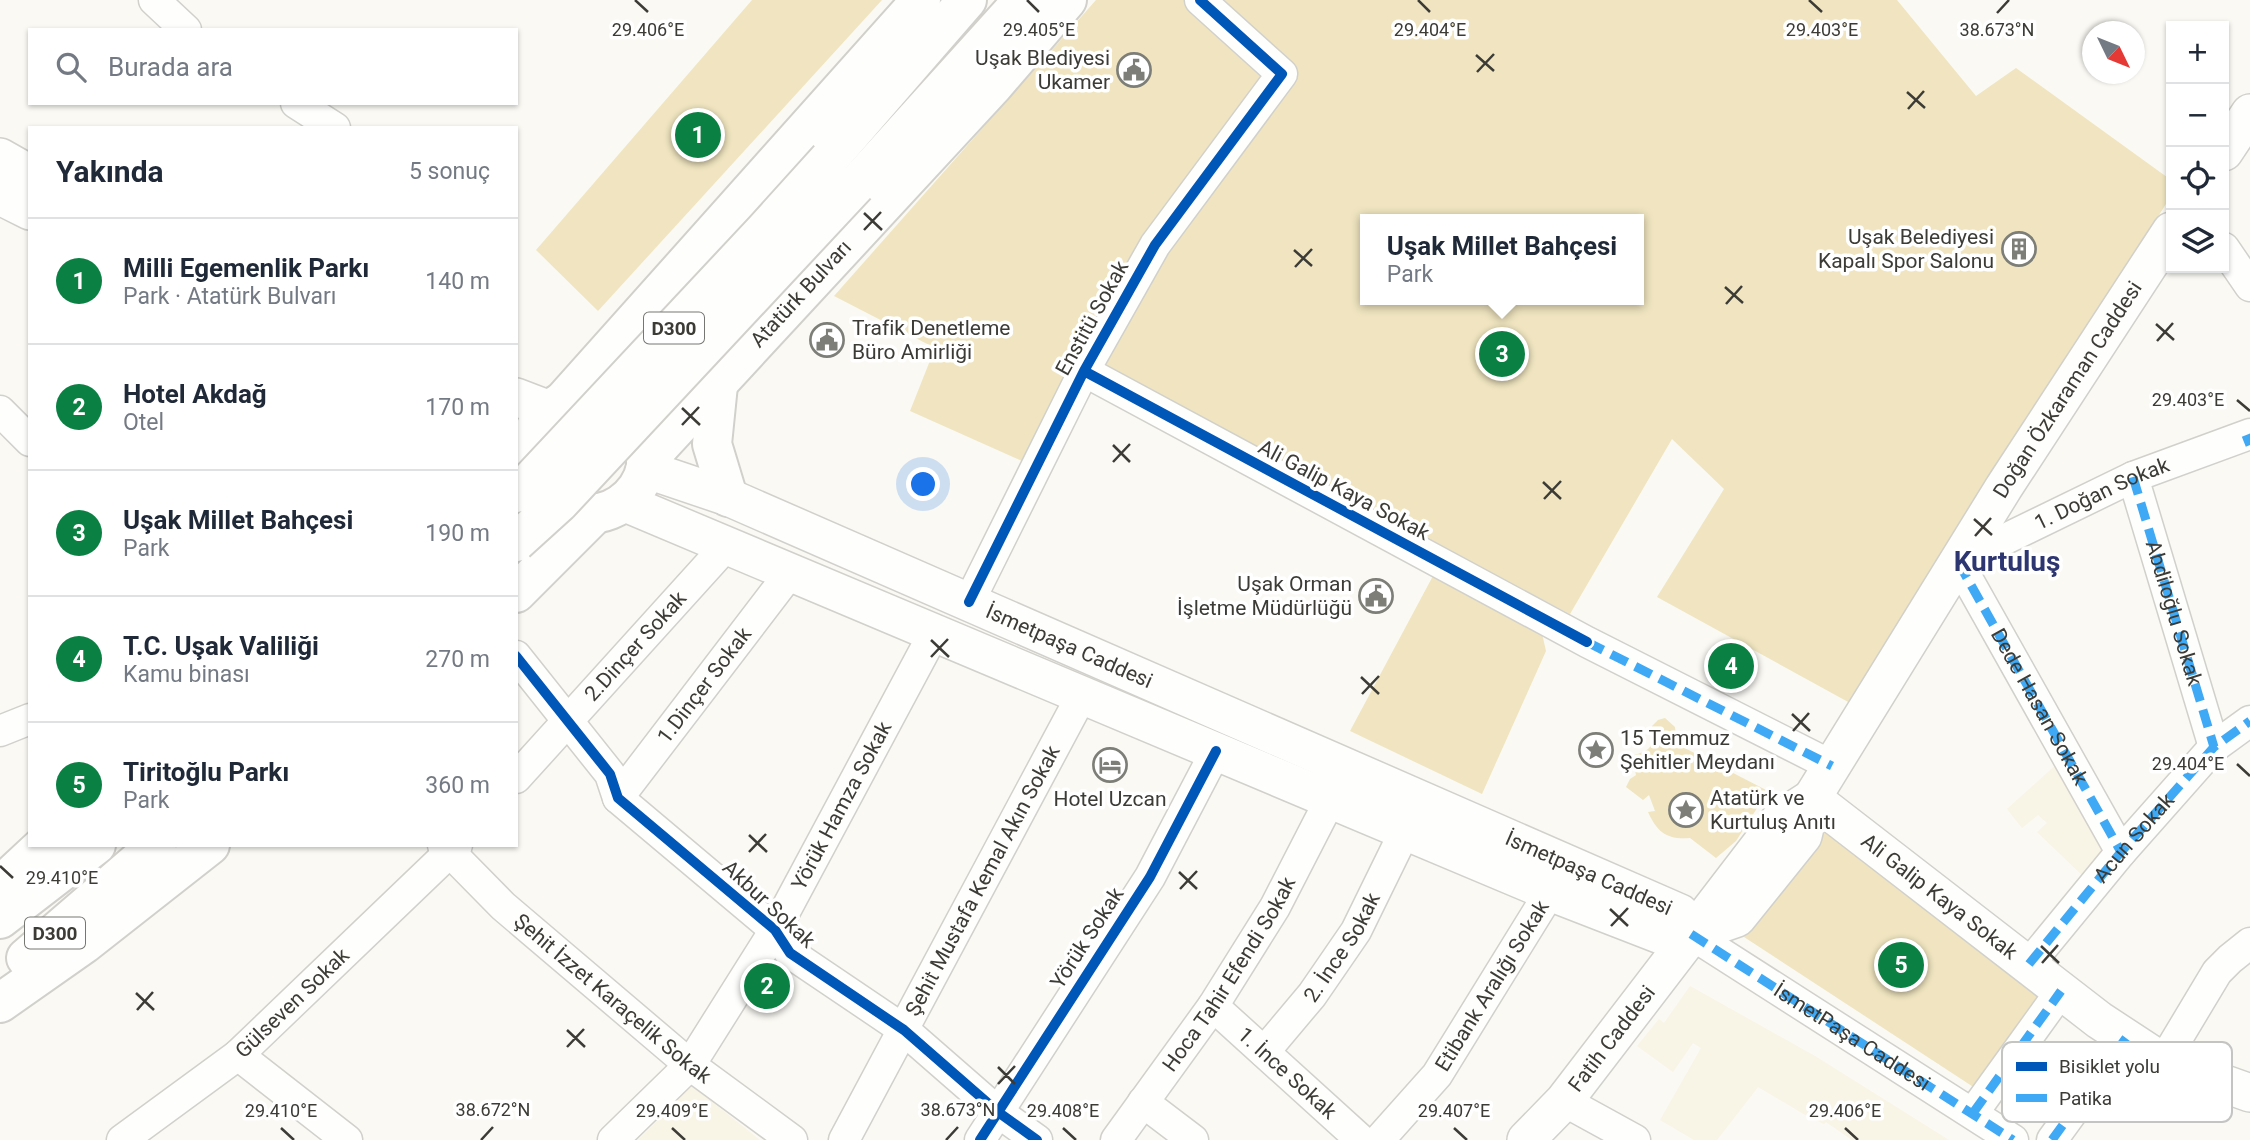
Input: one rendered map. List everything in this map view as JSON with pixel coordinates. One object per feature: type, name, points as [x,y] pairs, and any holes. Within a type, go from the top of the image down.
[{"type":"highway","points":[[610,508],[574,512],[553,503],[521,466],[543,403],[921,0]]},
{"type":"highway","name":"D300","points":[[521,466],[755,241],[967,0]]},
{"type":"highway","points":[[518,539],[559,503],[856,186],[1023,0]]},
{"type":"highway","name":"Atatürk Bulvarı","points":[[646,465],[993,86],[1067,0]]},
{"type":"highway","points":[[718,385],[712,444],[728,497]]},
{"type":"highway","points":[[518,588],[610,508],[637,488],[646,465],[644,436],[632,415],[622,407],[611,401],[587,396],[543,403]]},
{"type":"highway","points":[[518,558],[522,568],[518,583]]},
{"type":"highway","points":[[0,886],[42,847]]},
{"type":"highway","name":"D300","points":[[0,981],[155,847]]},
{"type":"highway","points":[[0,1003],[74,951],[207,847]]},
{"type":"highway","name":"D300","points":[[0,919],[91,850]]},
{"type":"main road","points":[[2227,147],[2250,113]]},
{"type":"main road","points":[[0,157],[28,173]]},
{"type":"main road","points":[[0,196],[28,210]]},
{"type":"main road","name":"Doğan Özkaraman Caddesi","points":[[1691,934],[1737,918],[1803,836],[1812,798],[2004,487],[2166,239]]},
{"type":"main road","name":"İsmetpaşa Caddesi","points":[[610,508],[726,546],[1550,892],[1666,937],[1691,934],[1680,913],[728,497],[646,465]]},
{"type":"main road","name":"Ali Galip Kaya Sokak","points":[[1812,798],[2061,991],[2132,1042]]},
{"type":"main road","name":"Fatih Caddesi","points":[[1526,1140],[1564,1101],[1691,934]]},
{"type":"main road","name":"Ali Galip Kaya Sokak","points":[[2232,1087],[2250,1093]]},
{"type":"street","points":[[154,0],[184,28]]},
{"type":"street","name":"Enstitü Sokak","points":[[970,602],[1084,371],[1155,244],[1282,74],[1200,0]]},
{"type":"street","points":[[299,105],[332,126]]},
{"type":"street","points":[[2229,255],[2250,286]]},
{"type":"street","name":"Ali Galip Kaya Sokak","points":[[1084,371],[1587,642],[1832,766]]},
{"type":"street","name":"1. Doğan Sokak","points":[[1958,562],[2133,477],[2249,438]]},
{"type":"street","name":"Abdiloğlu Sokak","points":[[2133,477],[2214,747]]},
{"type":"street","points":[[2004,487],[2008,505],[2015,516],[2040,520]]},
{"type":"street","name":"2.Dinçer Sokak","points":[[518,776],[726,546]]},
{"type":"street","name":"Dede Hasan Sokak","points":[[1958,562],[2121,852]]},
{"type":"street","name":"1.Dinçer Sokak","points":[[618,798],[790,573]]},
{"type":"street","name":"Yörük Hamza Sokak","points":[[613,1140],[690,1065],[775,930],[934,633]]},
{"type":"street","name":"Akbur Sokak","points":[[518,658],[610,774],[618,798],[775,930],[790,953],[904,1030],[998,1112],[1037,1140]]},
{"type":"street","name":"Şehit Mustafa Kemal Akın Sokak","points":[[844,1140],[1082,695]]},
{"type":"street","points":[[0,731],[28,720]]},
{"type":"street","name":"Acun Sokak","points":[[2029,964],[2121,852],[2214,747],[2250,721]]},
{"type":"street","name":"Yörük Sokak","points":[[980,1140],[1150,877],[1216,751]]},
{"type":"street","name":"Hoca Tahir Efendi Sokak","points":[[1116,1140],[1213,1006],[1275,907],[1330,800]]},
{"type":"street","name":"2. İnce Sokak","points":[[1264,1052],[1311,995],[1356,931],[1405,831]]},
{"type":"street","name":"Gülseven Sokak","points":[[122,1140],[238,1055],[450,848]]},
{"type":"street","name":"Şehit İzzet Karaçelik Sokak","points":[[450,848],[503,906],[690,1065],[792,1140]]},
{"type":"street","name":"Etibank Aralığı Sokak","points":[[1380,1140],[1437,1075],[1550,892]]},
{"type":"street","name":"İsmetPaşa Caddesi","points":[[1691,934],[2013,1140]]},
{"type":"street","points":[[2175,1042],[2217,972],[2250,944]]},
{"type":"street","points":[[2024,1042],[2061,991]]},
{"type":"street","name":"1. İnce Sokak","points":[[1213,1006],[1361,1140]]},
{"type":"street","points":[[2123,1042],[2126,1038]]},
{"type":"street","points":[[238,1055],[347,1140]]},
{"type":"street","points":[[1973,1113],[2002,1073]]},
{"type":"street","points":[[1564,1101],[1635,1140]]},
{"type":"street","points":[[1143,1102],[1193,1140]]},
{"type":"street","points":[[2052,1140],[2065,1122]]},
{"type":"shaded area","points":[[752,0],[882,0],[598,311],[536,250]]},
{"type":"shaded area","points":[[1096,0],[1897,0],[1976,96],[2016,68],[2166,176],[2166,204],[1850,703],[1657,597],[1724,489],[1672,439],[1570,614],[1082,360],[1022,461],[910,411],[935,348],[834,296]]},
{"type":"shaded area","points":[[1434,574],[1541,629],[1546,651],[1482,794],[1350,731]]},
{"type":"shaded area","points":[[1665,718],[1675,727],[1677,744],[1768,791],[1736,841],[1716,858],[1690,838],[1675,838],[1659,830],[1648,812],[1655,811],[1649,795],[1643,800],[1626,787],[1636,775],[1632,756],[1650,747],[1652,726]]},
{"type":"shaded area","points":[[2059,762],[2106,856],[2085,878],[2037,832],[2047,823],[2038,815],[2022,828],[2007,809]]},
{"type":"shaded area","points":[[1827,824],[2053,992],[2015,1042],[2002,1042],[2002,1059],[1978,1090],[1744,937]]},
{"type":"shaded area","points":[[1690,986],[1815,1056],[1949,1140],[1852,1140],[1826,1122],[1824,1124],[1807,1116],[1758,1087],[1717,1140],[1694,1140],[1660,1120],[1701,1048],[1693,1043],[1673,1072],[1637,1046],[1659,1019],[1664,1023]]},
{"type":"shaded area","points":[[692,1086],[760,1140],[638,1140]]},
{"type":"marked path","points":[[2246,435],[2250,445]]},
{"type":"marked path","points":[[2133,477],[2214,747]]},
{"type":"marked path","points":[[1958,562],[2121,852]]},
{"type":"marked path","points":[[1587,642],[1832,766]]},
{"type":"marked path","points":[[2029,964],[2121,852],[2214,747],[2250,721]]},
{"type":"marked path","points":[[1691,934],[2013,1140]]},
{"type":"marked path","points":[[2024,1042],[2061,991]]},
{"type":"marked path","points":[[2123,1042],[2126,1038]]},
{"type":"marked path","points":[[1973,1113],[2002,1073]]},
{"type":"marked path","points":[[2052,1140],[2065,1122]]},
{"type":"cycle path","points":[[969,602],[1084,371],[1155,245],[1282,74],[1200,0]]},
{"type":"cycle path","points":[[1084,371],[1587,642]]},
{"type":"cycle path","points":[[518,659],[610,774],[618,798],[775,930],[790,953],[904,1030],[998,1112],[1037,1140]]},
{"type":"cycle path","points":[[980,1140],[1150,877],[1216,751]]},
{"type":"place","name":"Uşak Blediyesi Ukamer","points":[[1134,70]]},
{"type":"place","name":"Milli Egemenlik Parkı","points":[[698,135]]},
{"type":"place","name":"Uşak Belediyesi Kapalı Spor Salonu","points":[[2019,249]]},
{"type":"place","name":"Trafik Denetleme Büro Amirliği","points":[[827,340]]},
{"type":"place","name":"Uşak Millet Bahçesi","points":[[1502,354]]},
{"type":"place","name":"Uşak Orman İşletme Müdürlüğü","points":[[1376,596]]},
{"type":"place","name":"T.C. Uşak Valiliği","points":[[1731,666]]},
{"type":"place","name":"15 Temmuz Şehitler Meydanı","points":[[1596,750]]},
{"type":"place","name":"Hotel Uzcan","points":[[1110,765]]},
{"type":"place","name":"Atatürk ve Kurtuluş Anıtı","points":[[1686,810]]},
{"type":"place","name":"Tiritoğlu Parkı","points":[[1901,965]]},
{"type":"place","name":"Hotel Akdağ","points":[[767,986]]},
{"type":"district","name":"Kurtuluş","points":[[2007,561]]}]
